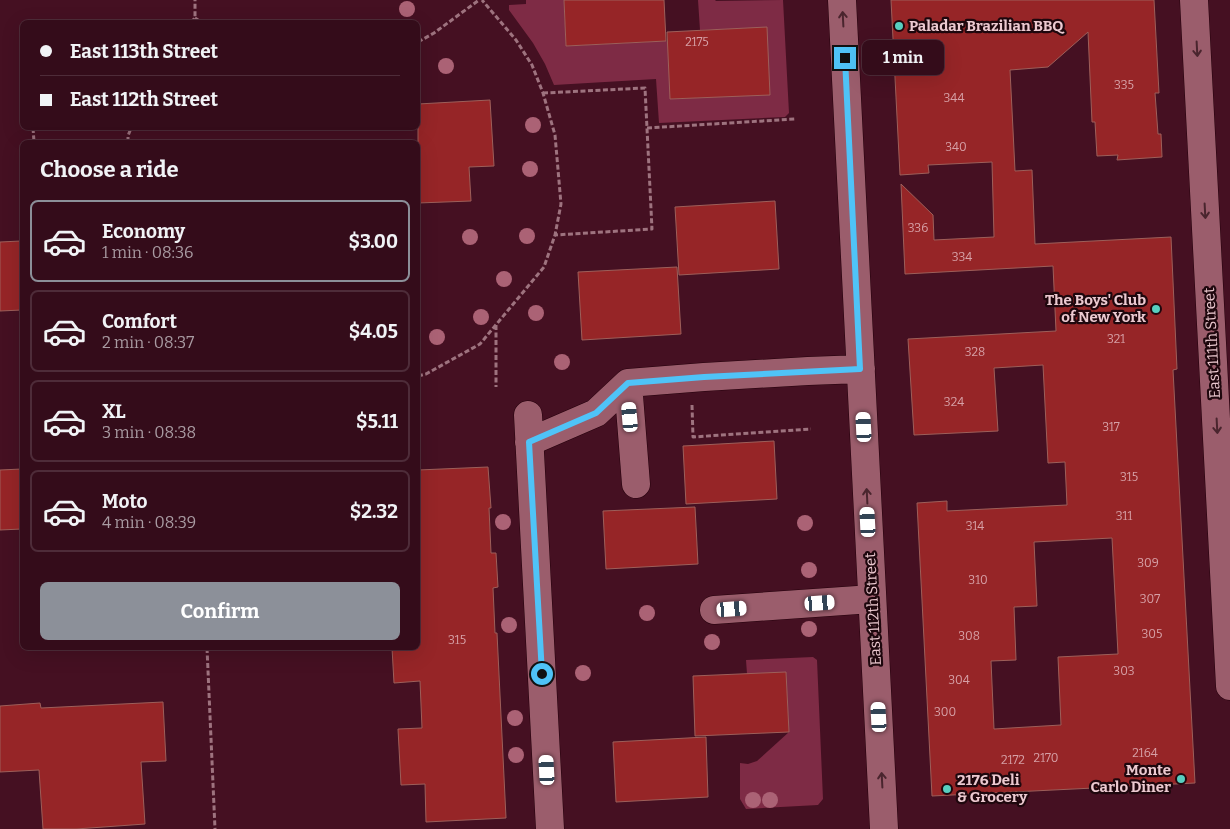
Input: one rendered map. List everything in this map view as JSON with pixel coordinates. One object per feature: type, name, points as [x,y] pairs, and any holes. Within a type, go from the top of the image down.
[{"type":"street","name":"East 112th Street","points":[[842,0],[884,829]]},
{"type":"street","name":"East 111th Street","points":[[1194,0],[1230,686]]},
{"type":"street","points":[[529,442],[596,413],[628,383],[860,369]]},
{"type":"street","points":[[628,383],[636,484]]},
{"type":"street","points":[[528,414],[550,829]]},
{"type":"street","points":[[714,610],[872,599]]},
{"type":"path","points":[[194,0],[195,18],[198,20]]},
{"type":"path","points":[[420,41],[481,0],[516,40],[532,65],[543,93],[555,135],[561,204],[555,235],[544,267],[480,344],[420,376]]},
{"type":"path","points":[[543,93],[645,88],[652,229],[555,235]]},
{"type":"path","points":[[647,128],[795,119]]},
{"type":"path","points":[[496,325],[496,387]]},
{"type":"path","points":[[692,403],[693,437],[811,429]]},
{"type":"path","points":[[207,650],[216,829]]},
{"type":"shaded area","points":[[526,0],[564,0],[566,46],[668,41],[671,99],[770,94],[766,28],[700,30],[698,0],[783,0],[789,113],[785,117],[659,123],[656,79],[554,85],[533,43],[509,10],[509,5],[526,4]]},
{"type":"shaded area","points":[[813,657],[817,660],[823,799],[818,805],[746,809],[740,799],[740,763],[748,764],[757,761],[789,732],[786,673],[747,674],[746,660]]},
{"type":"building","points":[[564,0],[664,0],[666,41],[566,46]]},
{"type":"building","points":[[891,0],[1154,0],[1159,93],[1155,93],[1158,134],[1161,134],[1162,157],[1117,160],[1118,155],[1097,156],[1095,122],[1092,122],[1088,32],[1048,67],[1010,70],[1015,171],[1032,170],[1035,244],[1171,237],[1177,369],[1173,370],[1195,783],[932,796],[917,503],[947,501],[947,511],[1067,505],[1065,462],[1048,463],[1043,365],[994,368],[998,431],[914,435],[908,339],[1056,331],[1053,266],[905,274],[901,184],[933,215],[934,240],[994,237],[992,162],[928,165],[929,173],[900,175]],"holes":[[[1112,538],[1118,654],[1058,657],[1061,725],[994,729],[991,661],[1016,660],[1014,607],[1037,606],[1034,542]]]},
{"type":"building","points":[[767,27],[770,95],[670,99],[667,32]]},
{"type":"building","points":[[490,100],[494,166],[469,167],[471,201],[420,203],[420,140],[418,140],[418,130],[420,130],[420,104]]},
{"type":"building","points":[[775,201],[779,269],[679,275],[675,207]]},
{"type":"building","points":[[20,241],[20,310],[0,311],[0,242]]},
{"type":"building","points":[[677,267],[681,334],[582,340],[578,272]]},
{"type":"building","points":[[774,441],[777,499],[686,504],[683,446]]},
{"type":"building","points":[[488,467],[491,508],[489,508],[491,553],[496,553],[498,587],[493,588],[506,818],[426,822],[425,784],[401,785],[398,729],[422,728],[420,681],[394,683],[392,650],[420,650],[420,470]]},
{"type":"building","points":[[20,469],[20,529],[0,530],[0,470]]},
{"type":"building","points":[[695,507],[698,564],[606,569],[603,511]]},
{"type":"building","points":[[786,672],[789,732],[695,736],[693,676]]},
{"type":"building","points":[[163,702],[166,761],[141,762],[145,824],[76,829],[43,829],[39,770],[0,772],[0,706],[40,703],[41,708]]},
{"type":"building","points":[[706,737],[708,797],[616,802],[613,742]]},
{"type":"place","name":"Paladar Brazilian BBQ","points":[[899,26]]},
{"type":"place","name":"The Boys' Club of New York","points":[[1156,309]]},
{"type":"place","name":"Monte Carlo Diner","points":[[1181,779]]},
{"type":"place","name":"2176 Deli & Grocery","points":[[947,789]]},
{"type":"route","points":[[542,674],[529,442],[596,413],[628,383],[860,369],[845,58]]}]
